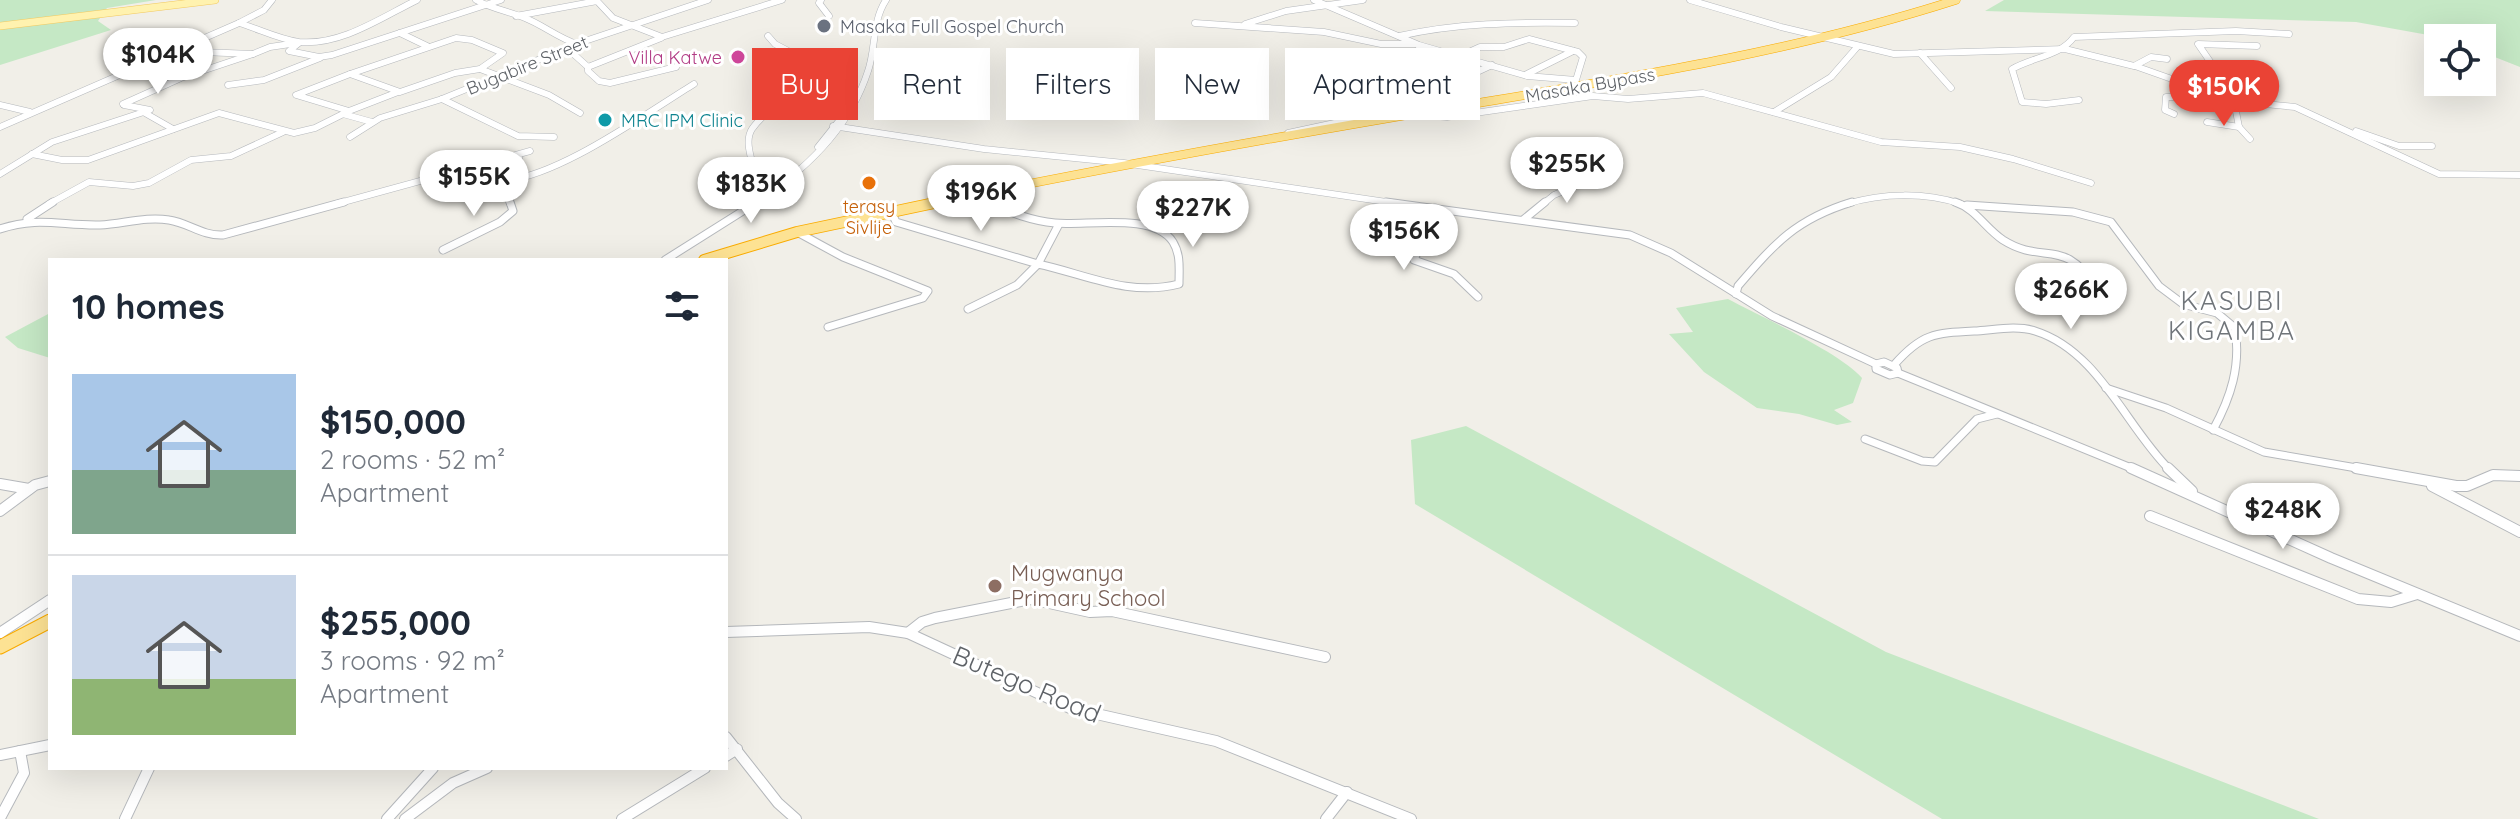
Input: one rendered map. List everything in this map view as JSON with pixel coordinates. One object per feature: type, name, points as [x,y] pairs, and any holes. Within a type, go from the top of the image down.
[{"type":"highway","name":"Masaka Bypass","points":[[1480,103],[1706,65],[1828,38],[1956,0]]},
{"type":"highway","name":"Masaka Bypass","points":[[711,258],[797,232],[992,190],[1124,163],[1377,120]]},
{"type":"highway","points":[[0,647],[48,622]]},
{"type":"main road","points":[[0,26],[215,0]]},
{"type":"street","points":[[0,127],[239,23],[264,10],[272,0]]},
{"type":"street","points":[[0,174],[62,138],[145,113],[150,109],[123,103],[181,78],[270,47],[347,33],[417,0]]},
{"type":"street","points":[[476,0],[494,10],[516,16],[597,1],[608,15],[662,37]]},
{"type":"street","points":[[228,85],[264,80],[501,0]]},
{"type":"street","name":"Bugabire Street","points":[[350,137],[372,122],[442,99],[569,50],[577,44],[708,0]]},
{"type":"street","points":[[588,67],[662,37],[782,0]]},
{"type":"street","points":[[821,0],[819,3],[829,16]]},
{"type":"street","points":[[668,258],[785,184],[811,157],[854,102],[869,70],[880,9],[886,0]]},
{"type":"street","points":[[1314,0],[1418,46]]},
{"type":"street","points":[[1245,24],[1286,11],[1363,0]]},
{"type":"street","points":[[1690,0],[1858,46],[1899,54],[2083,51],[2234,101],[2295,107],[2371,139],[2439,174],[2520,175]]},
{"type":"street","points":[[526,16],[556,37],[577,44]]},
{"type":"street","points":[[1399,36],[1420,31],[1522,22],[1575,23]]},
{"type":"street","points":[[239,23],[302,43]]},
{"type":"street","points":[[1195,23],[1245,24],[1324,32],[1391,45],[1429,48]]},
{"type":"street","points":[[2079,100],[2046,104],[2019,100],[2021,90],[2013,67],[2065,49],[2074,37],[2236,31],[2289,34]]},
{"type":"street","points":[[400,33],[427,46]]},
{"type":"street","points":[[768,36],[775,44],[794,54],[796,69],[785,98],[751,130],[749,148],[755,173],[785,184]]},
{"type":"street","points":[[27,219],[28,215],[83,184],[149,183],[191,160],[231,156],[283,132],[309,130],[346,113],[450,74],[480,69],[503,53],[461,38],[427,46],[296,95],[346,113],[372,122]]},
{"type":"street","points":[[1478,48],[1504,47],[1529,39],[1573,51],[1583,57],[1573,81],[1557,81],[1480,62]]},
{"type":"street","points":[[302,43],[289,51],[325,57]]},
{"type":"street","points":[[2207,93],[2255,91],[2241,79],[2218,73],[2198,44],[2257,46]]},
{"type":"street","points":[[1774,112],[1789,100],[1827,82],[1858,46]]},
{"type":"street","points":[[569,50],[599,81],[610,83],[676,67]]},
{"type":"street","points":[[171,51],[253,54]]},
{"type":"street","points":[[1527,74],[1573,51]]},
{"type":"street","points":[[1919,53],[1951,88]]},
{"type":"street","points":[[2134,66],[2151,57],[2167,59]]},
{"type":"street","points":[[1480,70],[1492,65]]},
{"type":"street","points":[[480,69],[549,95],[580,113]]},
{"type":"street","points":[[350,74],[400,92]]},
{"type":"street","points":[[0,229],[27,219],[61,220],[86,226],[169,219],[205,236],[223,235],[530,151],[501,172],[498,181],[518,181],[559,165],[694,84]]},
{"type":"street","points":[[2174,114],[2165,110],[2166,97],[2188,97],[2190,87]]},
{"type":"street","points":[[1480,112],[1593,96],[1635,99],[1711,94],[1735,104],[1881,142],[1942,144],[1995,154],[2091,183]]},
{"type":"street","points":[[442,99],[518,136],[554,137]]},
{"type":"street","points":[[2234,101],[2239,127],[2250,139]]},
{"type":"street","points":[[0,105],[31,113]]},
{"type":"street","points":[[32,154],[62,160],[88,160],[229,112],[283,132]]},
{"type":"street","points":[[145,113],[173,129]]},
{"type":"street","points":[[1294,133],[1288,133],[1352,120]]},
{"type":"street","points":[[2207,122],[2239,127]]},
{"type":"street","points":[[835,128],[993,150],[1124,163],[1642,239],[1725,287],[1737,290],[1796,328],[1876,364],[1876,369],[1884,374],[1896,369],[1921,336],[2020,328],[2057,341],[2106,388],[2163,465],[2199,497]]},
{"type":"street","points":[[2371,139],[2399,146],[2432,146]]},
{"type":"street","points":[[1523,220],[1554,195],[1604,174]]},
{"type":"street","points":[[443,250],[500,222],[513,211],[503,183]]},
{"type":"street","points":[[891,211],[896,222],[910,227],[1078,277],[1134,286],[1169,287],[1179,284],[1177,247],[1163,231],[1138,222],[1059,224],[1042,221],[991,203],[992,190]]},
{"type":"street","points":[[1737,290],[1792,228],[1827,208],[1898,197],[1943,198],[1977,214],[2008,243],[2058,251],[2073,259],[2097,290],[2082,300]]},
{"type":"street","points":[[1963,205],[2073,212],[2111,222],[2159,286],[2183,304],[2217,313],[2235,328],[2236,376],[2231,398],[2213,430]]},
{"type":"street","points":[[1435,208],[1414,260],[1454,274],[1478,297]]},
{"type":"street","points":[[968,309],[1017,285],[1038,264],[1059,224]]},
{"type":"street","points":[[797,232],[843,257],[928,291],[923,298],[828,327]]},
{"type":"street","points":[[1896,369],[1974,405],[2140,472],[2520,636]]},
{"type":"street","points":[[2106,388],[2166,408],[2264,452],[2427,483],[2467,486],[2493,475],[2520,476]]},
{"type":"street","points":[[1974,405],[1977,419]]},
{"type":"street","points":[[1865,439],[1922,461],[1935,462],[1977,419],[1997,414]]},
{"type":"street","points":[[2140,472],[2163,465]]},
{"type":"street","points":[[0,511],[29,489],[48,482]]},
{"type":"street","points":[[2427,483],[2520,532]]},
{"type":"street","points":[[0,484],[29,489]]},
{"type":"street","points":[[2150,516],[2358,599],[2391,602],[2418,594]]},
{"type":"street","points":[[908,633],[922,622],[935,618],[1041,600],[1090,612],[1112,611],[1325,657]]},
{"type":"street","points":[[0,633],[48,601]]},
{"type":"street","name":"Butego Road","points":[[728,632],[869,627],[908,633],[1070,708],[1216,741],[1411,819]]},
{"type":"street","points":[[728,739],[778,803],[796,819]]},
{"type":"street","points":[[0,755],[48,745]]},
{"type":"street","points":[[728,755],[737,749]]},
{"type":"street","points":[[0,818],[24,773],[20,751]]},
{"type":"street","points":[[125,819],[148,770]]},
{"type":"street","points":[[387,819],[431,770]]},
{"type":"street","points":[[405,819],[453,783],[482,770]]},
{"type":"street","points":[[622,819],[702,770]]},
{"type":"street","points":[[1326,819],[1347,792]]},
{"type":"green space","points":[[0,0],[156,0],[107,8],[98,21],[111,30],[0,65]]},
{"type":"green space","points":[[2004,0],[2520,0],[2520,67],[2496,58],[2496,24],[2424,24],[2424,34],[2356,22],[1985,11]]},
{"type":"green space","points":[[1728,299],[1819,346],[1852,368],[1862,378],[1853,403],[1834,410],[1852,422],[1837,425],[1799,414],[1757,408],[1704,372],[1669,334],[1693,332],[1676,308]]},
{"type":"green space","points":[[48,314],[48,357],[18,348],[5,337]]},
{"type":"green space","points":[[1466,426],[1886,652],[2319,819],[1942,819],[1415,504],[1411,440]]},
{"type":"place","name":"Masaka Full Gospel Church","points":[[824,26]]},
{"type":"place","name":"Villa Katwe","points":[[738,57]]},
{"type":"place","name":"MRC IPM Clinic","points":[[605,120]]},
{"type":"place","name":"terasy Sivlije","points":[[869,183]]},
{"type":"place","name":"Mugwanya Primary School","points":[[995,586]]},
{"type":"district","name":"KASUBI KIGAMBA","points":[[2232,315]]}]
